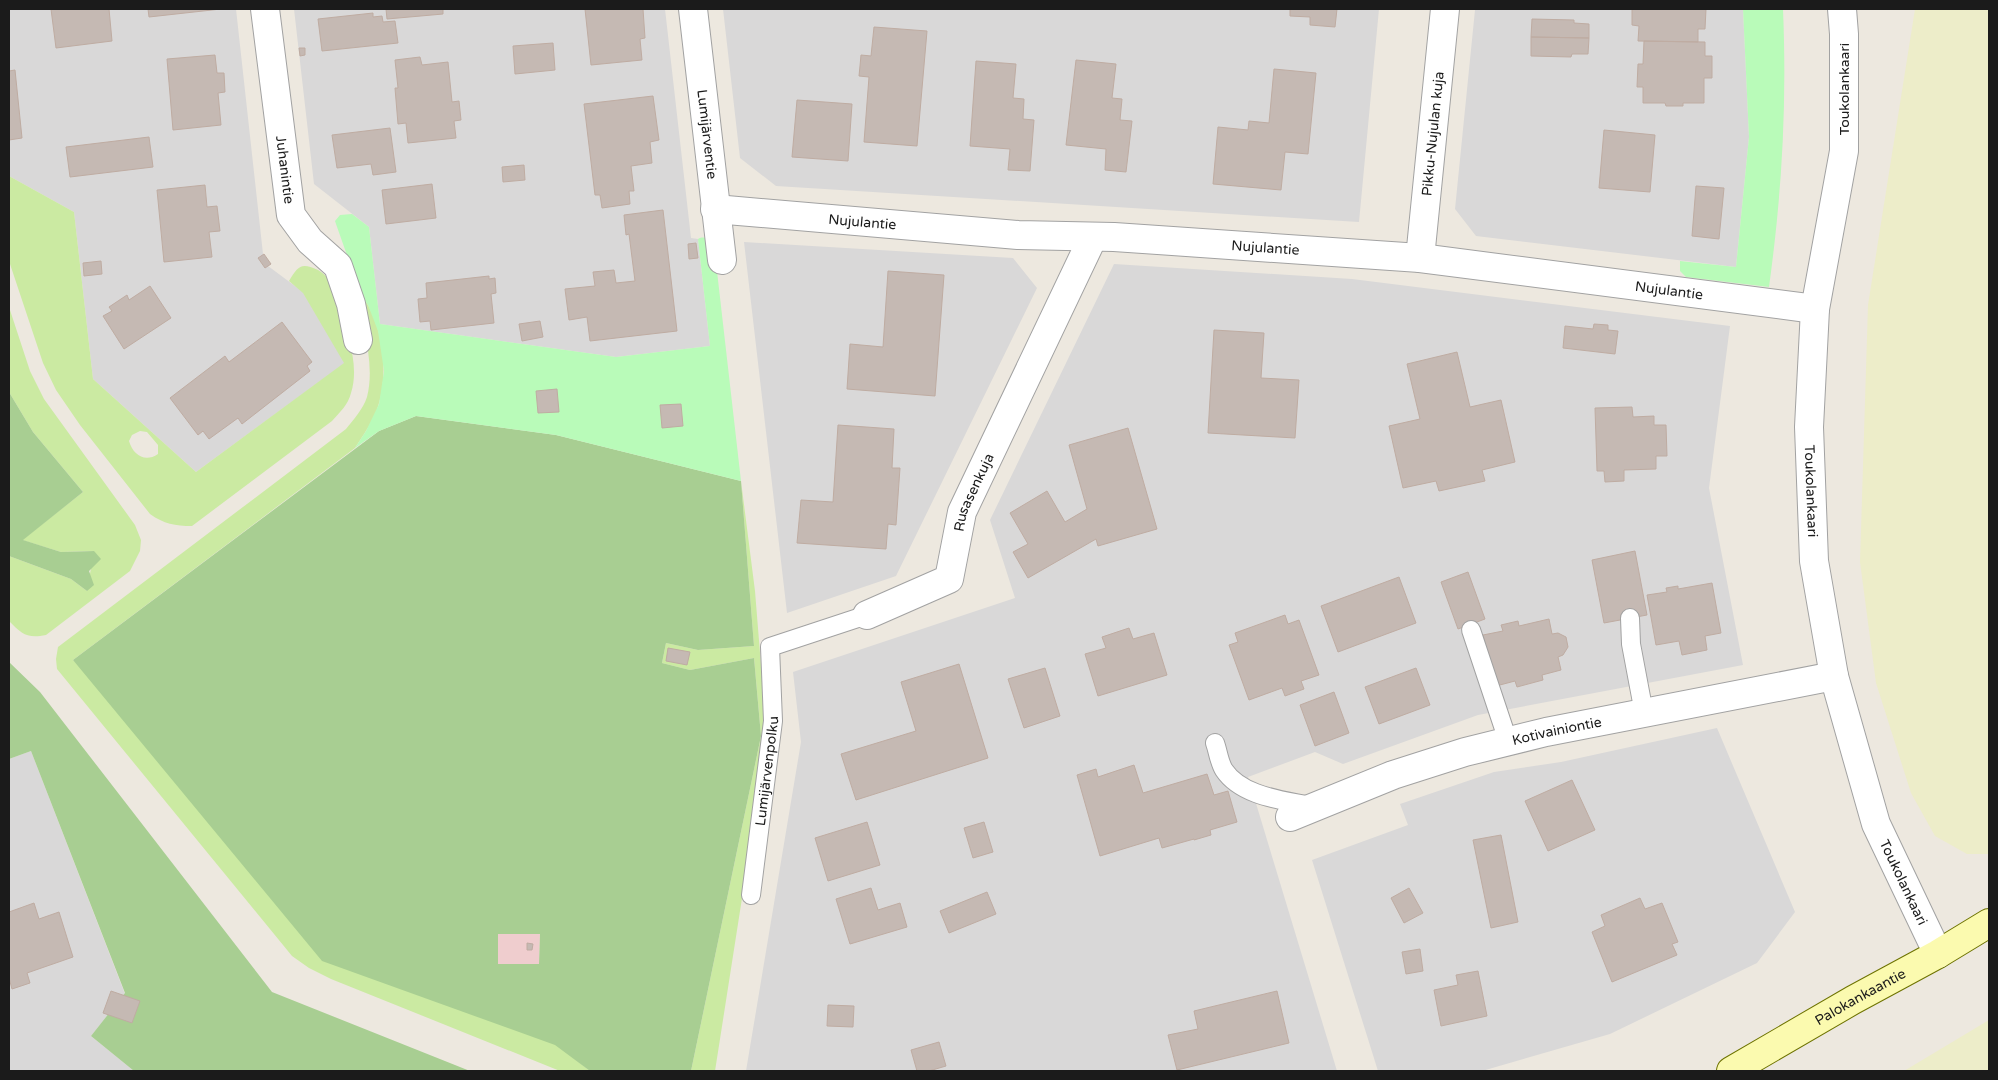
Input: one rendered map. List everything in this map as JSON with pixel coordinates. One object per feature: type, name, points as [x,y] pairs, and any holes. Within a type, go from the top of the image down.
[{"type":"main road","name":"Palokankaantie","points":[[1731,1071],[1853,1000],[1938,954],[1989,923]]},
{"type":"street","name":"Juhanintie","points":[[264,9],[291,215],[310,241],[338,266],[351,304],[358,340]]},
{"type":"street","name":"Lumijärventie","points":[[693,9],[722,260]]},
{"type":"street","name":"Pikku-Nujulan kuja","points":[[1420,258],[1445,9]]},
{"type":"street","name":"Toukolankaari","points":[[1842,9],[1844,34],[1844,151],[1816,309],[1809,427],[1814,561],[1834,676],[1876,824],[1938,954]]},
{"type":"street","name":"Nujulantie","points":[[715,209],[1018,235],[1114,237],[1420,258],[1666,289],[1773,305],[1816,309]]},
{"type":"street","name":"Rusasenkuja","points":[[867,615],[949,579],[962,512],[1093,237]]},
{"type":"street","name":"Kotivainiontie","points":[[1302,812],[1393,775],[1465,752],[1508,741],[1834,676]]},
{"type":"lane","name":"Rusasenkuja","points":[[770,647],[867,615]]},
{"type":"lane","points":[[1630,618],[1631,644],[1644,713]]},
{"type":"lane","points":[[1471,630],[1508,741]]},
{"type":"lane","name":"Lumijärvenpolku","points":[[751,895],[773,722],[770,647]]},
{"type":"lane","points":[[1215,743],[1224,769],[1238,785],[1302,812]]},
{"type":"shaded area","points":[[9,9],[236,9],[264,263],[303,292],[345,363],[196,472],[93,379],[74,212],[9,176]]},
{"type":"shaded area","points":[[294,9],[665,9],[691,238],[698,239],[710,346],[616,357],[380,324],[369,227],[314,184]]},
{"type":"shaded area","points":[[723,9],[1379,9],[1359,222],[776,186],[740,158]]},
{"type":"shaded area","points":[[1476,9],[1743,9],[1749,137],[1736,267],[1476,236],[1455,209]]},
{"type":"shaded area","points":[[744,242],[1013,258],[1037,288],[896,576],[787,613]]},
{"type":"shaded area","points":[[1114,264],[1352,279],[1730,326],[1709,488],[1743,665],[1478,715],[1343,764],[1315,752],[1248,777],[1337,1071],[746,1071],[801,742],[793,672],[1015,598],[990,520]]},
{"type":"shaded area","points":[[1717,728],[1795,912],[1757,963],[1610,1034],[1482,1071],[1378,1071],[1312,860],[1408,825],[1400,804],[1494,772],[1561,762]]},
{"type":"shaded area","points":[[31,751],[125,994],[91,1036],[134,1071],[9,1071],[9,759]]},
{"type":"shaded area","points":[[498,934],[540,934],[539,965],[498,964]]},
{"type":"green space","points":[[1743,9],[1783,9],[1784,114],[1780,183],[1769,287],[1686,277],[1680,271],[1680,261],[1736,267],[1749,137]]},
{"type":"green space","points":[[1915,9],[1989,9],[1989,854],[1967,854],[1935,836],[1911,793],[1876,683],[1860,562],[1868,305]]},
{"type":"green space","points":[[9,176],[74,212],[93,379],[196,472],[344,363],[303,293],[289,281],[301,267],[308,266],[318,270],[334,285],[349,338],[353,360],[354,371],[350,397],[332,421],[192,526],[175,525],[165,522],[150,514],[80,425],[56,390],[43,363],[9,261]],"holes":[[[140,431],[147,432],[158,445],[158,454],[153,457],[144,458],[133,450],[129,441],[132,435]]]},
{"type":"green space","points":[[352,214],[369,227],[380,324],[616,357],[710,346],[698,239],[705,238],[709,240],[714,245],[741,481],[556,435],[416,416],[379,431],[355,448],[366,431],[379,404],[384,371],[378,331],[368,305],[354,286],[348,258],[335,221],[340,215]]},
{"type":"green space","points":[[354,286],[366,302],[377,327],[383,366],[382,391],[375,415],[355,448],[73,660],[590,1071],[560,1071],[331,979],[309,968],[292,956],[57,669],[58,647],[346,429],[355,418],[367,397],[370,370],[369,356]]},
{"type":"green space","points":[[9,307],[30,371],[44,399],[135,525],[141,540],[140,551],[130,571],[46,635],[39,636],[25,634],[9,621],[9,556],[71,579],[87,591],[94,551],[61,552],[22,540],[83,492],[33,432],[9,392]]},
{"type":"green space","points":[[9,392],[33,432],[83,492],[23,540],[61,552],[94,551],[101,559],[89,571],[94,585],[87,591],[71,579],[9,556]]},
{"type":"green space","points":[[416,416],[556,435],[741,481],[754,646],[698,650],[666,643],[662,663],[690,670],[754,658],[761,736],[691,1071],[590,1071],[555,1045],[322,961],[73,660],[379,431]],"holes":[[[498,934],[540,934],[539,964],[498,964]]]},
{"type":"green space","points":[[741,481],[755,591],[765,715],[760,783],[715,1071],[691,1071],[761,736],[754,658],[690,670],[662,663],[666,643],[698,650],[754,646]]},
{"type":"green space","points":[[9,662],[40,692],[272,992],[470,1071],[134,1071],[91,1036],[125,993],[31,751],[9,759]]},
{"type":"green space","points":[[1989,1020],[1989,1071],[1904,1071]]},
{"type":"building","points":[[51,9],[109,9],[112,41],[56,48]]},
{"type":"building","points":[[148,9],[221,9],[149,17]]},
{"type":"building","points":[[386,9],[443,9],[443,14],[387,19]]},
{"type":"building","points":[[585,9],[643,9],[645,38],[640,39],[642,60],[591,65]]},
{"type":"building","points":[[1290,9],[1337,9],[1335,27],[1310,25],[1310,17],[1290,16]]},
{"type":"building","points":[[1632,9],[1706,9],[1705,29],[1698,29],[1698,42],[1638,41],[1639,26],[1632,25]]},
{"type":"building","points":[[373,13],[373,17],[382,16],[383,22],[395,21],[398,43],[322,51],[318,19]]},
{"type":"building","points":[[1532,19],[1574,20],[1574,23],[1589,24],[1589,38],[1531,37]]},
{"type":"building","points":[[874,27],[927,31],[917,146],[864,142],[869,77],[859,76],[861,55],[871,56]]},
{"type":"building","points":[[1531,37],[1589,38],[1588,54],[1572,54],[1571,57],[1531,56]]},
{"type":"building","points":[[1644,41],[1705,42],[1705,56],[1712,56],[1712,78],[1704,78],[1704,103],[1683,103],[1683,106],[1666,106],[1665,103],[1643,103],[1643,87],[1637,87],[1638,64],[1643,64]]},
{"type":"building","points":[[553,43],[555,70],[515,74],[513,46]]},
{"type":"building","points":[[299,48],[305,48],[305,55],[300,56]]},
{"type":"building","points":[[215,55],[217,73],[224,73],[225,92],[218,93],[221,125],[173,130],[167,59]]},
{"type":"building","points":[[420,57],[422,65],[448,62],[452,102],[459,101],[461,120],[454,121],[456,138],[408,143],[406,123],[398,124],[395,88],[398,88],[395,60]]},
{"type":"building","points":[[1076,60],[1116,64],[1112,98],[1122,99],[1120,120],[1132,121],[1126,172],[1105,170],[1106,149],[1066,145]]},
{"type":"building","points":[[976,61],[1016,64],[1013,98],[1024,99],[1023,119],[1034,120],[1030,171],[1008,170],[1010,149],[970,146]]},
{"type":"building","points":[[1274,69],[1316,73],[1308,154],[1285,152],[1281,190],[1213,184],[1218,127],[1248,130],[1249,121],[1269,123]]},
{"type":"building","points":[[15,70],[22,138],[9,140],[9,71]]},
{"type":"building","points":[[653,96],[659,140],[650,142],[652,163],[631,166],[634,191],[629,191],[630,204],[602,208],[600,195],[595,195],[584,104]]},
{"type":"building","points":[[797,100],[852,104],[848,161],[792,157]]},
{"type":"building","points":[[390,128],[396,172],[373,175],[371,164],[337,168],[332,135]]},
{"type":"building","points":[[1604,130],[1655,135],[1650,192],[1599,188]]},
{"type":"building","points":[[149,137],[153,167],[70,177],[66,147]]},
{"type":"building","points":[[524,165],[525,180],[503,182],[502,167]]},
{"type":"building","points":[[432,184],[436,218],[386,224],[382,190]]},
{"type":"building","points":[[205,185],[207,207],[217,206],[220,231],[209,232],[212,257],[164,262],[157,190]]},
{"type":"building","points":[[1696,186],[1724,188],[1719,239],[1692,236]]},
{"type":"building","points":[[663,210],[677,331],[590,341],[587,317],[569,320],[565,289],[595,286],[593,272],[614,270],[616,283],[635,281],[629,234],[626,235],[624,215]]},
{"type":"building","points":[[696,243],[698,258],[689,259],[688,244]]},
{"type":"building","points":[[264,254],[271,264],[265,268],[258,258]]},
{"type":"building","points":[[101,261],[102,274],[84,276],[83,263]]},
{"type":"building","points":[[888,271],[944,275],[935,396],[847,389],[850,344],[883,347]]},
{"type":"building","points":[[489,276],[489,279],[495,278],[496,293],[491,294],[494,323],[431,330],[430,321],[420,322],[418,299],[427,298],[426,283]]},
{"type":"building","points":[[150,286],[171,318],[124,349],[103,316],[112,311],[109,307],[127,295],[129,300]]},
{"type":"building","points":[[540,321],[543,337],[522,341],[519,324]]},
{"type":"building","points":[[282,322],[312,362],[307,366],[310,371],[242,424],[238,418],[209,439],[203,431],[198,435],[170,398],[225,356],[229,362]]},
{"type":"building","points":[[1594,324],[1608,325],[1608,330],[1618,331],[1615,354],[1563,348],[1565,326],[1593,329]]},
{"type":"building","points":[[1214,330],[1264,333],[1261,378],[1299,380],[1295,438],[1208,433]]},
{"type":"building","points":[[1457,352],[1470,407],[1501,400],[1515,462],[1482,470],[1485,481],[1439,491],[1436,481],[1403,488],[1389,426],[1420,419],[1407,364]]},
{"type":"building","points":[[557,389],[559,412],[538,413],[536,391]]},
{"type":"building","points":[[681,404],[683,426],[662,428],[660,405]]},
{"type":"building","points":[[1632,407],[1633,417],[1654,416],[1654,425],[1666,425],[1667,456],[1656,456],[1656,469],[1624,470],[1624,481],[1605,482],[1604,471],[1597,471],[1595,408]]},
{"type":"building","points":[[838,425],[894,429],[892,468],[900,468],[896,525],[888,524],[886,549],[797,543],[801,500],[833,502]]},
{"type":"building","points":[[1128,428],[1157,529],[1098,546],[1096,539],[1028,578],[1013,552],[1028,544],[1010,513],[1047,491],[1065,522],[1087,509],[1069,445]]},
{"type":"building","points":[[1635,551],[1647,615],[1604,623],[1592,560]]},
{"type":"building","points":[[1468,572],[1485,619],[1458,629],[1441,582]]},
{"type":"building","points":[[1399,577],[1416,623],[1338,652],[1321,606]]},
{"type":"building","points":[[1712,583],[1721,633],[1705,636],[1707,650],[1682,655],[1679,641],[1656,645],[1647,595],[1667,592],[1666,588],[1678,586],[1678,589]]},
{"type":"building","points":[[1285,615],[1288,624],[1299,620],[1319,675],[1301,681],[1304,689],[1285,696],[1282,688],[1249,700],[1229,645],[1238,642],[1235,633]]},
{"type":"building","points":[[1549,619],[1552,634],[1558,633],[1566,637],[1568,647],[1563,655],[1558,657],[1561,670],[1542,675],[1543,680],[1517,687],[1515,681],[1496,686],[1483,635],[1503,631],[1501,625],[1518,621],[1519,626]]},
{"type":"building","points":[[1129,628],[1133,639],[1154,633],[1167,675],[1098,696],[1085,654],[1106,648],[1102,637]]},
{"type":"building","points":[[668,648],[690,652],[687,665],[666,661]]},
{"type":"building","points":[[959,664],[988,758],[856,800],[841,754],[916,731],[901,682]]},
{"type":"building","points":[[1045,668],[1060,716],[1024,728],[1008,679]]},
{"type":"building","points":[[1416,668],[1430,705],[1379,724],[1365,687]]},
{"type":"building","points":[[1334,692],[1349,733],[1315,746],[1300,705]]},
{"type":"building","points":[[1134,765],[1143,793],[1207,774],[1214,795],[1228,791],[1237,822],[1210,830],[1211,835],[1162,848],[1159,838],[1100,856],[1077,775],[1096,769],[1098,777]]},
{"type":"building","points":[[1572,780],[1595,830],[1548,851],[1525,801]]},
{"type":"building","points":[[867,822],[880,865],[828,881],[815,838]]},
{"type":"building","points":[[984,822],[993,852],[973,858],[964,828]]},
{"type":"building","points":[[1501,835],[1518,922],[1491,928],[1473,840]]},
{"type":"building","points":[[871,888],[878,910],[900,903],[907,927],[850,944],[836,899]]},
{"type":"building","points":[[1409,888],[1423,913],[1404,923],[1391,898]]},
{"type":"building","points":[[987,892],[996,914],[949,933],[940,911]]},
{"type":"building","points":[[1640,898],[1645,909],[1662,903],[1678,942],[1672,944],[1677,955],[1612,982],[1592,932],[1605,926],[1601,915]]},
{"type":"building","points":[[34,903],[39,919],[59,912],[73,957],[27,973],[30,983],[12,989],[9,978],[9,912]]},
{"type":"building","points":[[527,943],[533,944],[532,950],[527,950]]},
{"type":"building","points":[[1420,949],[1423,971],[1406,974],[1402,952]]},
{"type":"building","points":[[1478,971],[1487,1016],[1441,1026],[1434,990],[1458,985],[1456,975]]},
{"type":"building","points":[[111,991],[140,1001],[132,1023],[103,1013]]},
{"type":"building","points":[[1277,991],[1289,1043],[1177,1070],[1168,1035],[1198,1029],[1194,1011]]},
{"type":"building","points":[[828,1005],[854,1006],[853,1027],[827,1026]]},
{"type":"building","points":[[939,1042],[946,1066],[929,1071],[917,1071],[911,1050]]}]
